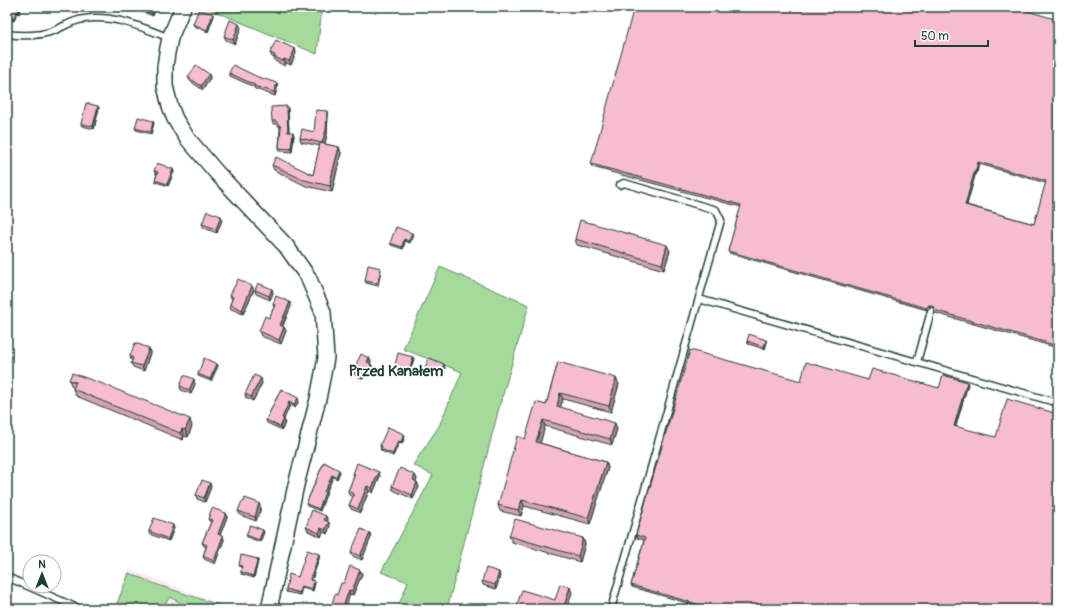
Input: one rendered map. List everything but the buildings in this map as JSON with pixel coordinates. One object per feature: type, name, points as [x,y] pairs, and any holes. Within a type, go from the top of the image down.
[{"type":"street","points":[[183,7],[170,38],[165,67],[165,86],[170,106],[187,138],[217,173],[286,246],[308,277],[322,312],[326,358],[318,399],[296,485],[269,609]]},
{"type":"lane","points":[[7,34],[39,34],[52,31],[76,20],[98,18],[128,22],[170,38]]},
{"type":"lane","points":[[611,609],[721,220],[716,210],[624,183],[620,185]]},
{"type":"lane","points":[[699,299],[1058,403]]},
{"type":"lane","points":[[917,362],[931,311]]},
{"type":"lane","points":[[7,577],[80,609]]},
{"type":"shaded area","points":[[129,569],[234,609],[113,609]]},
{"type":"green space","points":[[204,7],[322,7],[317,54]]},
{"type":"green space","points":[[440,267],[529,305],[499,408],[447,609],[397,609],[408,582],[381,572],[433,475],[413,465],[439,426],[462,372],[403,349]]},
{"type":"green space","points":[[129,573],[158,585],[231,609],[185,609],[186,606],[170,597],[160,609],[115,609]]},
{"type":"waterway","points":[[1049,7],[1058,9]]},
{"type":"district","name":"Przed Kanałem","points":[[396,371]]}]
